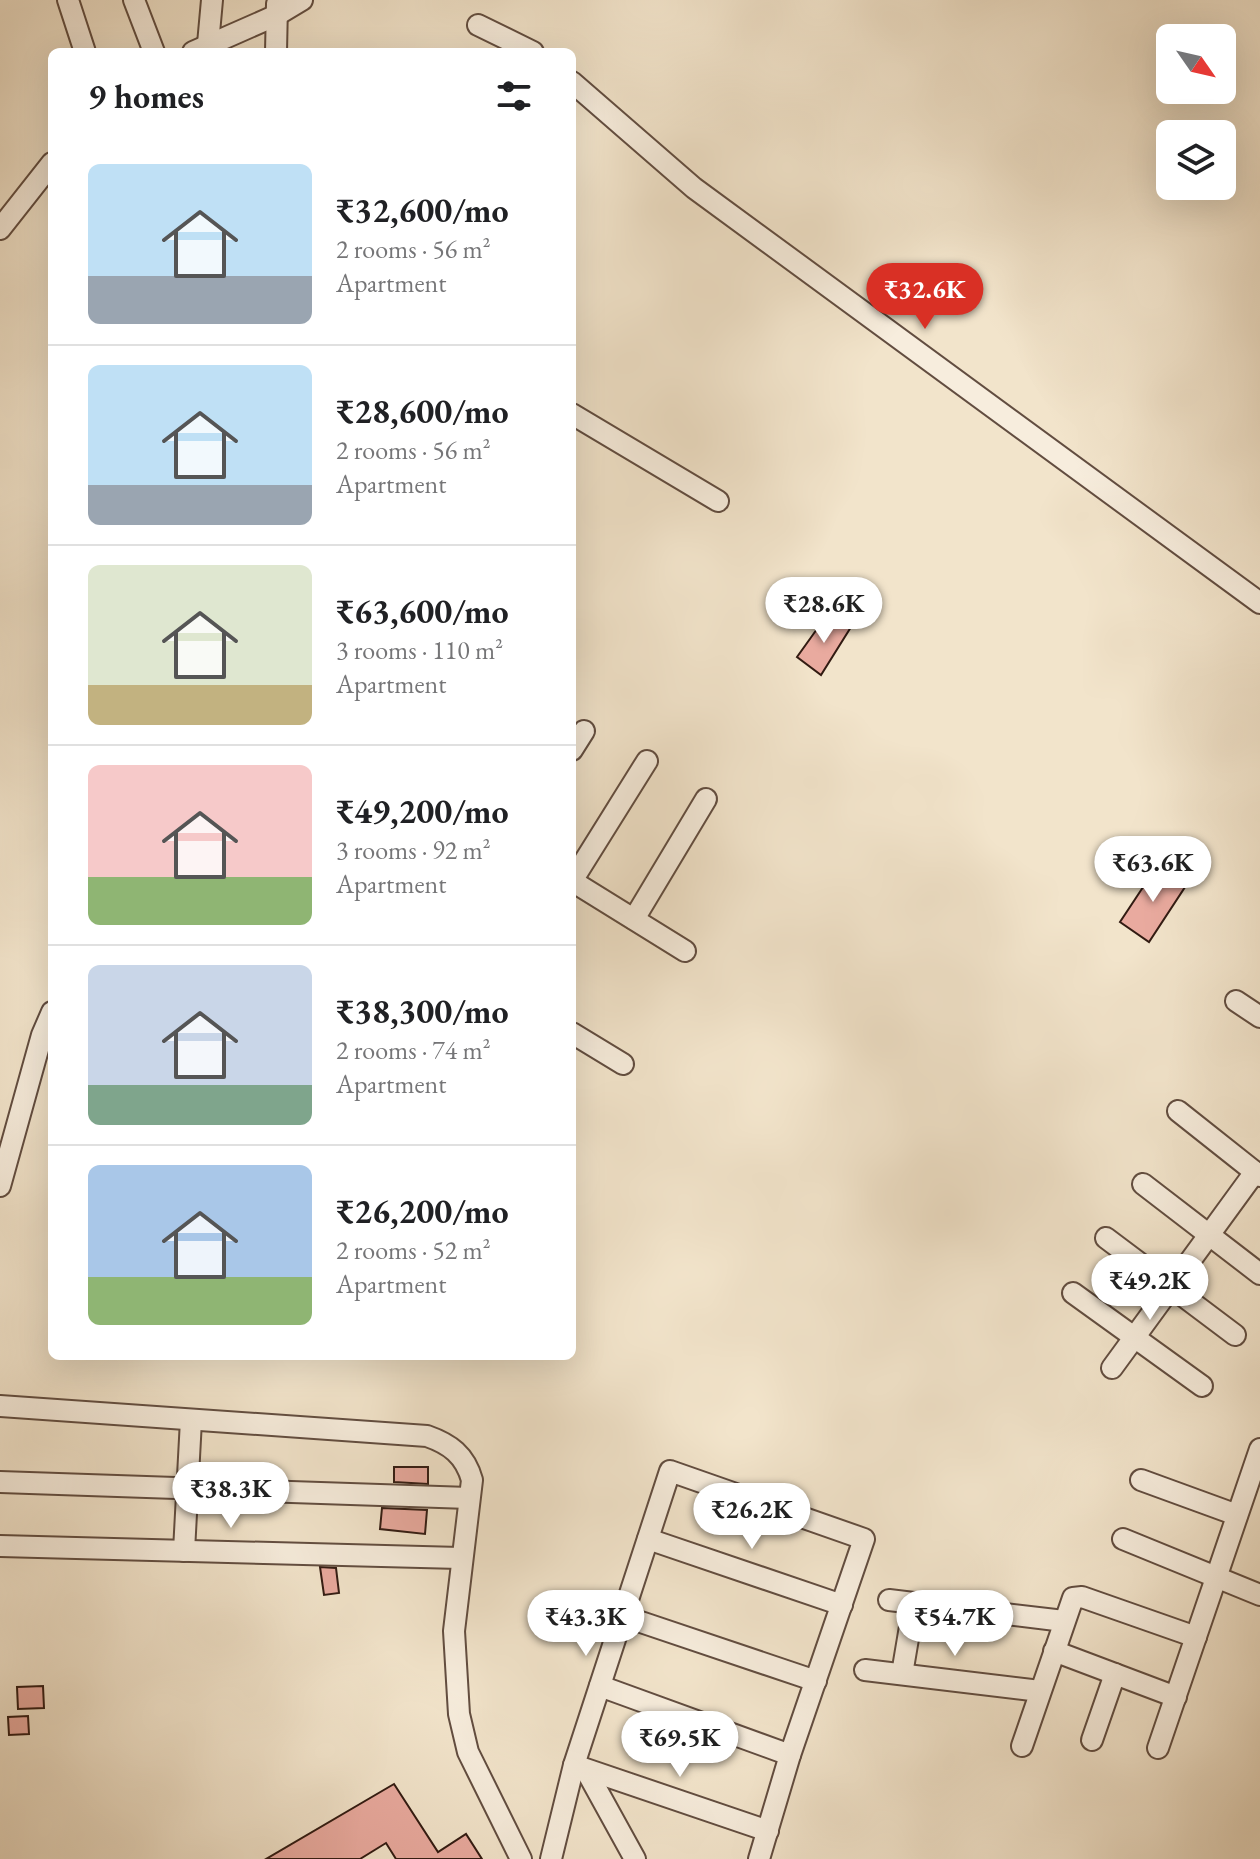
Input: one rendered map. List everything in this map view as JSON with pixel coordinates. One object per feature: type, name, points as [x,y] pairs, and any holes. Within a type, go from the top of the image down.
[{"type":"street","points":[[68,0],[84,48]]},
{"type":"street","points":[[134,0],[152,48]]},
{"type":"street","points":[[201,48],[212,0]]},
{"type":"street","points":[[201,48],[277,8],[302,0]]},
{"type":"street","points":[[276,48],[277,8]]},
{"type":"street","points":[[478,25],[525,48]]},
{"type":"street","points":[[576,85],[694,188],[1260,603]]},
{"type":"street","points":[[1,223],[48,168]]},
{"type":"street","points":[[576,416],[718,501]]},
{"type":"street","points":[[576,744],[584,731]]},
{"type":"street","points":[[576,875],[647,761]]},
{"type":"street","points":[[634,919],[706,799]]},
{"type":"street","points":[[576,883],[685,951]]},
{"type":"street","points":[[1236,1001],[1260,1017]]},
{"type":"street","points":[[0,1186],[4,1147],[48,1021]]},
{"type":"street","points":[[576,1035],[623,1064]]},
{"type":"street","points":[[1112,1368],[1257,1174],[1178,1111]]},
{"type":"street","points":[[1143,1184],[1260,1274]]},
{"type":"street","points":[[1106,1238],[1235,1335]]},
{"type":"street","points":[[1073,1293],[1202,1386]]},
{"type":"street","points":[[0,1406],[427,1436],[444,1442],[468,1466],[472,1480],[460,1558],[454,1631],[462,1733],[521,1859]]},
{"type":"street","points":[[184,1551],[191,1420]]},
{"type":"street","points":[[1158,1748],[1260,1449]]},
{"type":"street","points":[[551,1859],[581,1768],[600,1686],[670,1471],[864,1539],[790,1755],[759,1859]]},
{"type":"street","points":[[1141,1480],[1237,1515]]},
{"type":"street","points":[[0,1482],[469,1498]]},
{"type":"street","points":[[648,1539],[842,1605]]},
{"type":"street","points":[[1123,1539],[1260,1595]]},
{"type":"street","points":[[0,1546],[460,1558]]},
{"type":"street","points":[[1022,1746],[1073,1598],[1082,1597],[1196,1637]]},
{"type":"street","points":[[889,1600],[1064,1621]]},
{"type":"street","points":[[902,1674],[914,1603]]},
{"type":"street","points":[[623,1616],[816,1681]]},
{"type":"street","points":[[1054,1651],[1176,1697]]},
{"type":"street","points":[[865,1670],[1040,1691]]},
{"type":"street","points":[[1092,1740],[1115,1674]]},
{"type":"street","points":[[600,1686],[790,1755]]},
{"type":"street","points":[[581,1768],[768,1831]]},
{"type":"street","points":[[581,1768],[635,1859]]},
{"type":"building","points":[[834,615],[851,627],[821,675],[797,657],[817,629],[822,632]]},
{"type":"building","points":[[1157,866],[1187,884],[1149,942],[1120,922]]},
{"type":"building","points":[[394,1467],[428,1467],[428,1484],[394,1482]]},
{"type":"building","points":[[382,1508],[427,1510],[425,1534],[380,1529]]},
{"type":"building","points":[[320,1567],[336,1568],[339,1593],[324,1595]]},
{"type":"building","points":[[43,1686],[44,1708],[18,1709],[17,1687]]},
{"type":"building","points":[[28,1716],[29,1734],[9,1735],[8,1717]]},
{"type":"building","points":[[394,1784],[438,1852],[466,1834],[482,1859],[396,1859],[386,1843],[360,1859],[266,1859]]}]
